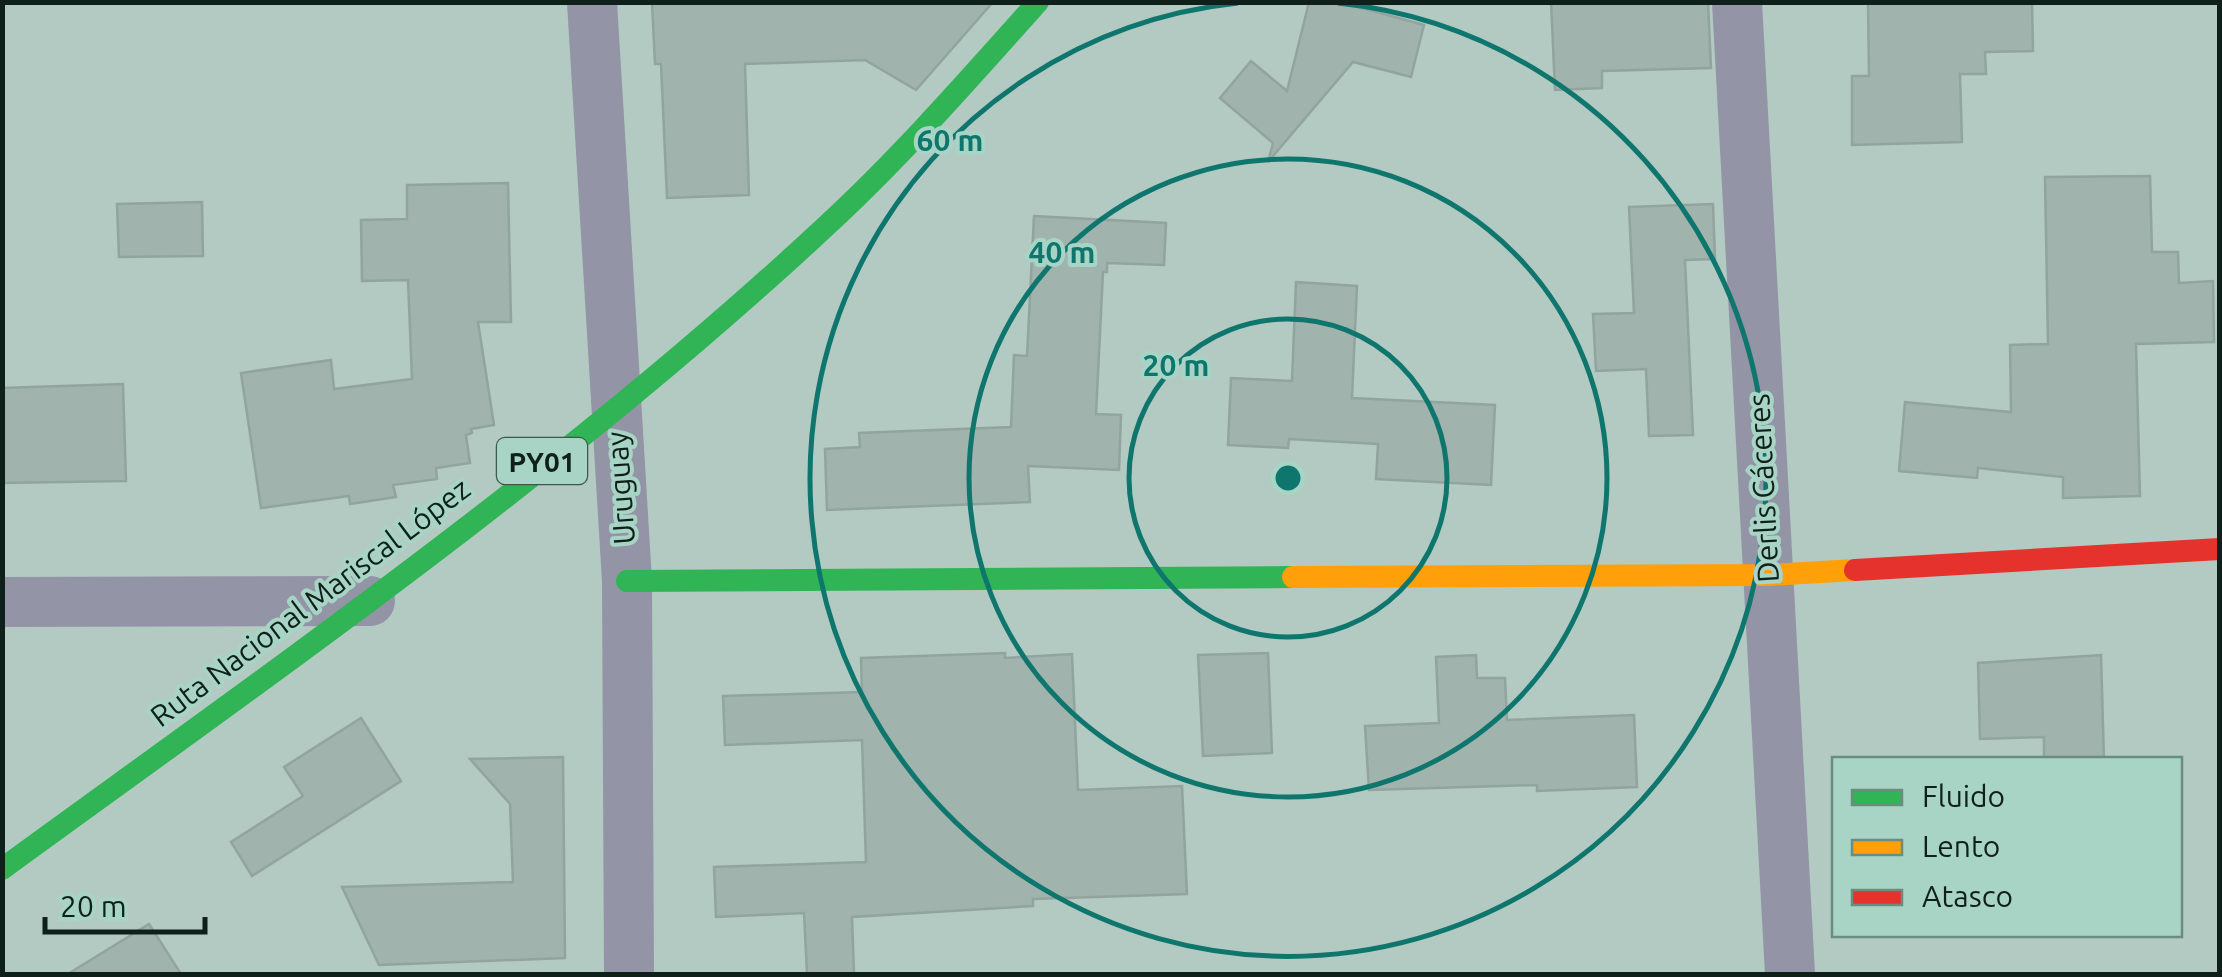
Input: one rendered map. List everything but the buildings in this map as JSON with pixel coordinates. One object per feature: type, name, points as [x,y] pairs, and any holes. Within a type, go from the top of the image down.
[{"type":"main road","name":"Ruta Nacional Mariscal López","points":[[2,869],[370,601],[793,256],[955,95],[1038,2]]},
{"type":"main road","points":[[628,581],[1768,575],[2220,549]]},
{"type":"street","name":"Uruguay","points":[[592,2],[628,581],[629,974]]},
{"type":"street","name":"Derlis Cáceres","points":[[1737,2],[1790,974]]},
{"type":"street","points":[[2,602],[370,601]]},
{"type":"traffic: fast","points":[[2,869],[318,639],[629,399],[853,200],[1038,2]]},
{"type":"traffic: fast","points":[[627,581],[1293,577]]},
{"type":"traffic: slow","points":[[1293,577],[1768,575],[1855,570]]},
{"type":"traffic: jam","points":[[1855,570],[2220,549]]}]
